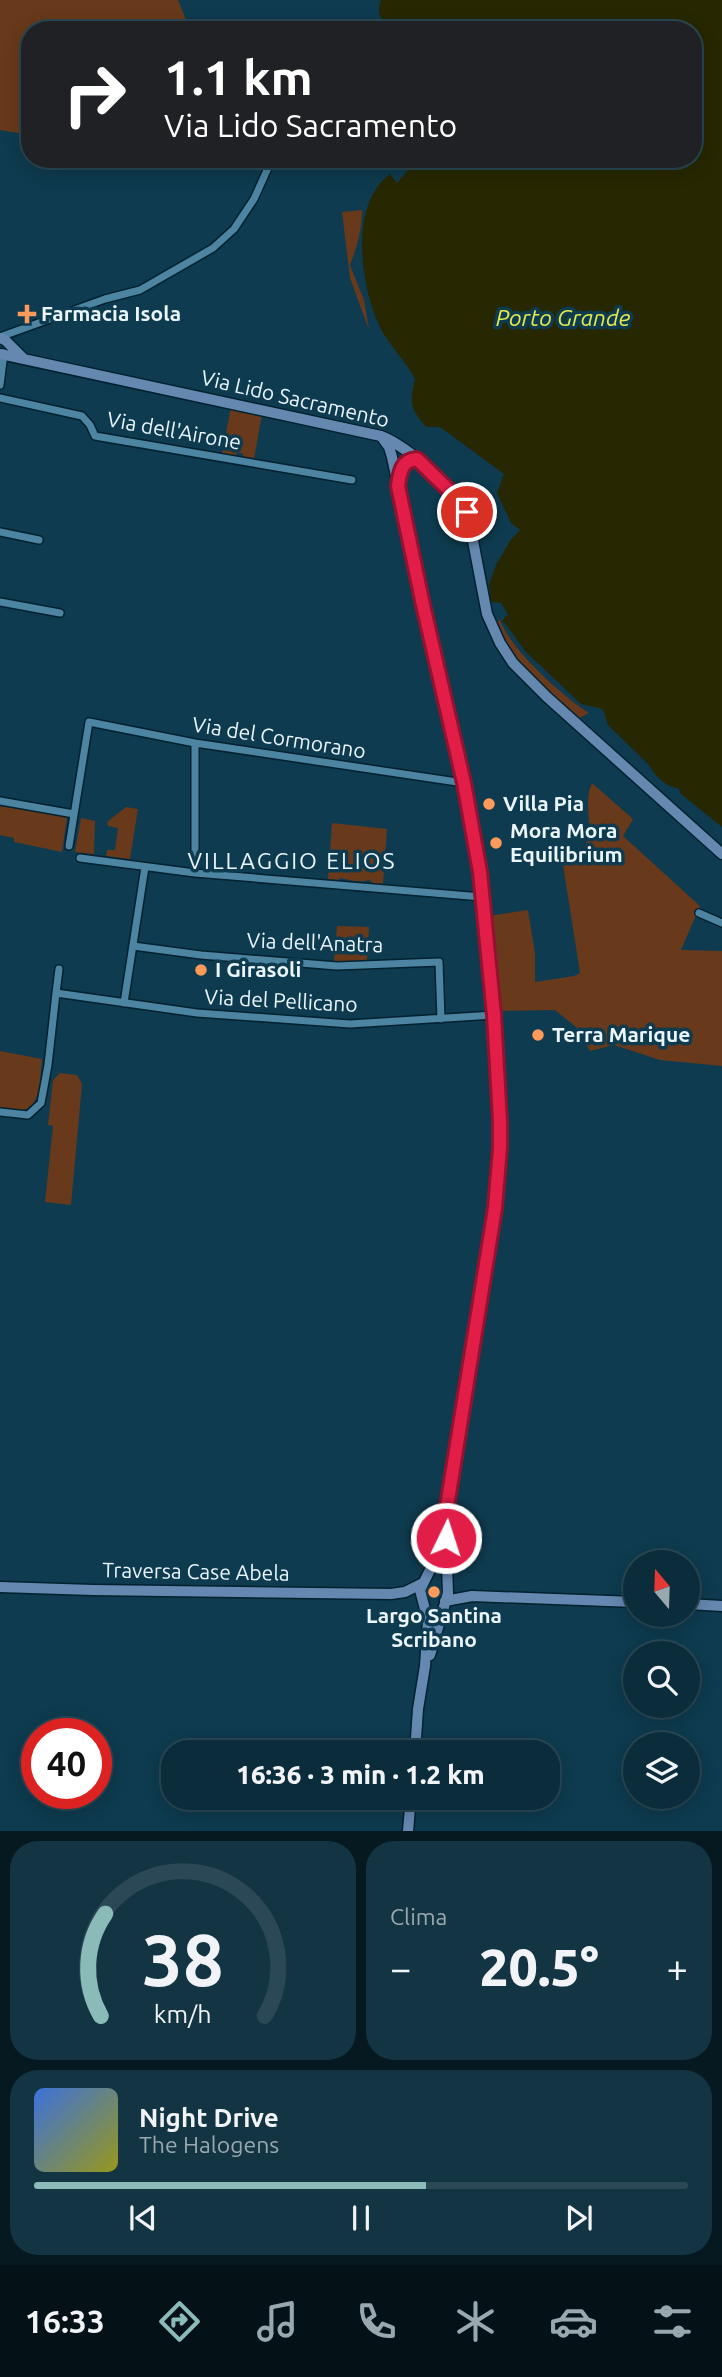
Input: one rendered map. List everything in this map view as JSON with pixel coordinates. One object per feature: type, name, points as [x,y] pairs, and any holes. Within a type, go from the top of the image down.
[{"type":"street","points":[[0,385],[3,347],[20,330],[106,299],[140,290],[221,243],[254,199],[268,168]]},
{"type":"street","name":"Via Lido Sacramento","points":[[3,347],[24,360],[382,436],[400,446],[459,500],[467,512],[487,614],[500,643],[513,663],[722,854]]},
{"type":"street","name":"Via dell'Airone","points":[[0,398],[82,416],[95,436],[352,480]]},
{"type":"street","points":[[382,436],[392,457],[464,783],[482,897],[494,1015],[500,1148],[495,1208],[445,1519],[436,1558],[420,1590],[428,1621],[416,1740]]},
{"type":"street","points":[[392,457],[400,446],[402,453],[398,486]]},
{"type":"street","points":[[400,471],[408,461],[417,459]]},
{"type":"street","points":[[0,532],[39,540]]},
{"type":"street","points":[[0,602],[60,613]]},
{"type":"street","name":"Via del Cormorano","points":[[74,814],[89,722],[195,743],[464,783]]},
{"type":"street","points":[[195,743],[195,873]]},
{"type":"street","points":[[0,801],[74,814],[69,846]]},
{"type":"street","points":[[80,858],[195,873],[482,897]]},
{"type":"street","points":[[124,1003],[145,867]]},
{"type":"street","points":[[699,913],[722,923]]},
{"type":"street","name":"Via dell'Anatra","points":[[133,946],[201,955],[337,965],[439,961],[441,1019]]},
{"type":"street","points":[[0,1112],[27,1115],[41,1103],[59,969]]},
{"type":"street","name":"Via del Pellicano","points":[[56,993],[197,1013],[350,1024],[494,1015]]},
{"type":"street","points":[[425,1666],[448,1593],[445,1519]]},
{"type":"street","points":[[391,1594],[405,1592],[436,1578],[472,1596]]},
{"type":"street","name":"Traversa Case Abela","points":[[0,1587],[391,1594]]},
{"type":"street","points":[[391,1594],[435,1606],[445,1601],[472,1596],[623,1602]]},
{"type":"street","points":[[700,1605],[722,1606]]},
{"type":"street","points":[[408,1831],[410,1810]]},
{"type":"shaded area","points":[[0,0],[178,0],[186,21],[21,21],[21,134],[0,130]]},
{"type":"shaded area","points":[[362,210],[359,238],[350,265],[364,300],[369,330],[350,278],[342,212]]},
{"type":"shaded area","points":[[231,407],[262,414],[254,459],[244,457],[242,453],[235,456],[222,454]]},
{"type":"shaded area","points":[[500,620],[515,645],[538,671],[565,696],[589,713],[577,719],[540,686],[509,651],[495,623]]},
{"type":"shaded area","points":[[592,783],[633,819],[623,836],[700,906],[681,950],[722,951],[722,1066],[660,1060],[614,1045],[590,1051],[576,1027],[555,1010],[498,1011],[488,916],[528,910],[535,953],[535,982],[580,973],[563,865],[582,849],[587,841],[588,797]]},
{"type":"shaded area","points":[[0,806],[67,817],[62,852],[14,842],[14,838],[0,835]]},
{"type":"shaded area","points":[[126,807],[138,809],[130,859],[106,856],[107,850],[115,850],[118,828],[108,826],[107,822]]},
{"type":"shaded area","points":[[81,818],[95,821],[94,854],[75,852]]},
{"type":"shaded area","points":[[332,823],[387,829],[383,884],[369,880],[328,879]]},
{"type":"shaded area","points":[[337,926],[369,927],[367,961],[334,961]]},
{"type":"shaded area","points":[[0,1051],[42,1059],[39,1089],[29,1108],[21,1110],[0,1107]]},
{"type":"shaded area","points":[[60,1073],[77,1075],[82,1084],[71,1205],[45,1202],[53,1126],[48,1125],[53,1080]]},
{"type":"water","name":"Porto Grande","points":[[381,0],[722,0],[722,827],[681,794],[678,788],[661,780],[608,725],[603,709],[581,704],[526,652],[504,622],[501,623],[508,615],[501,603],[491,602],[489,584],[496,565],[520,530],[511,523],[497,493],[504,474],[440,427],[426,427],[416,414],[412,399],[415,379],[387,339],[372,308],[363,267],[362,245],[368,204],[377,187],[390,174],[397,183],[410,168],[702,168],[702,21],[382,21]]},
{"type":"place","name":"Farmacia Isola","points":[[27,314]]},
{"type":"place","name":"Villa Pia","points":[[489,804]]},
{"type":"place","name":"Mora Mora Equilibrium","points":[[496,843]]},
{"type":"place","name":"I Girasoli","points":[[201,970]]},
{"type":"place","name":"Terra Marique","points":[[538,1035]]},
{"type":"place","name":"Largo Santina Scribano","points":[[434,1592]]},
{"type":"district","name":"VILLAGGIO ELIOS","points":[[292,861]]},
{"type":"route","points":[[446,1538],[445,1519],[495,1208],[500,1121],[494,1015],[480,872],[464,783],[398,486],[400,471],[404,465],[417,459],[459,500],[467,512]]}]
